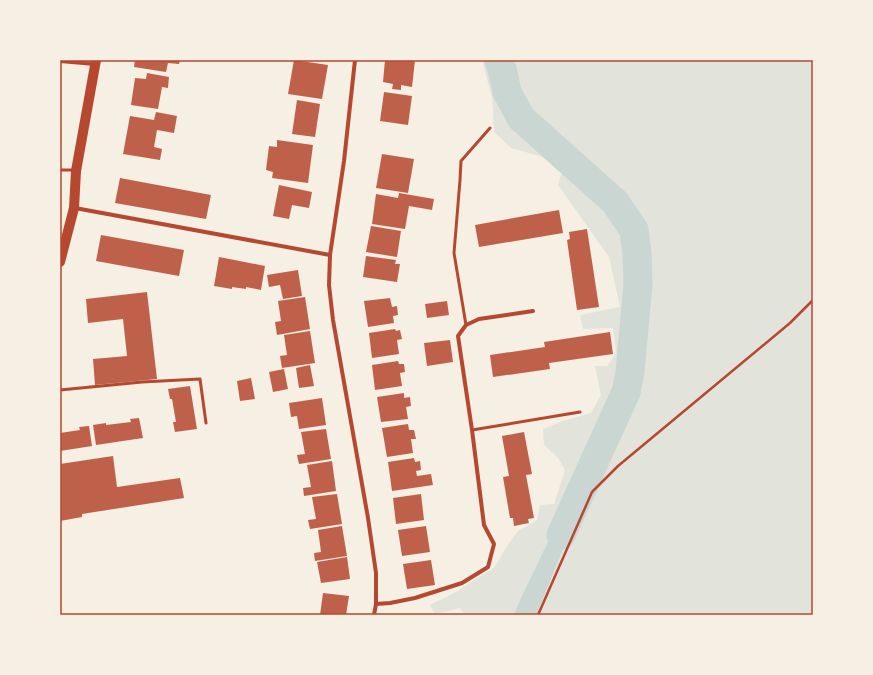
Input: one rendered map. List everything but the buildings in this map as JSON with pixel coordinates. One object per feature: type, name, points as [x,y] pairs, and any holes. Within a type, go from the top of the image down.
[{"type":"main road","points":[[60,262],[74,208],[76,171],[96,62]]},
{"type":"street","points":[[355,60],[344,161],[330,255],[329,285],[333,320],[368,518],[376,573],[376,604],[374,615]]},
{"type":"street","points":[[60,61],[96,62]]},
{"type":"street","points":[[74,208],[330,255]]},
{"type":"street","points":[[376,604],[415,598],[462,583],[488,567],[494,544],[484,525],[458,336],[466,325],[479,319],[533,311]]},
{"type":"lane","points":[[466,325],[454,253],[461,160],[490,128]]},
{"type":"lane","points":[[60,170],[76,171]]},
{"type":"lane","points":[[60,390],[142,382],[200,379],[206,423]]},
{"type":"lane","points":[[472,430],[580,412]]},
{"type":"path","points":[[538,615],[592,492],[618,466],[790,323],[813,300]]},
{"type":"shaded area","points":[[482,60],[813,60],[813,615],[465,615],[460,608],[435,614],[430,605],[454,593],[494,568],[518,531],[537,520],[540,505],[554,504],[565,470],[558,458],[544,445],[543,429],[563,421],[591,413],[601,395],[595,366],[607,366],[616,353],[613,328],[583,329],[580,315],[620,307],[609,257],[558,185],[563,168],[543,157],[511,148],[494,132],[492,98]]},
{"type":"shaded area","points":[[570,496],[582,502],[536,615],[514,615],[521,598]]},
{"type":"waterway","points":[[499,60],[507,92],[521,118],[615,202],[634,230],[637,253],[638,284],[630,372],[626,392],[561,535]]}]
